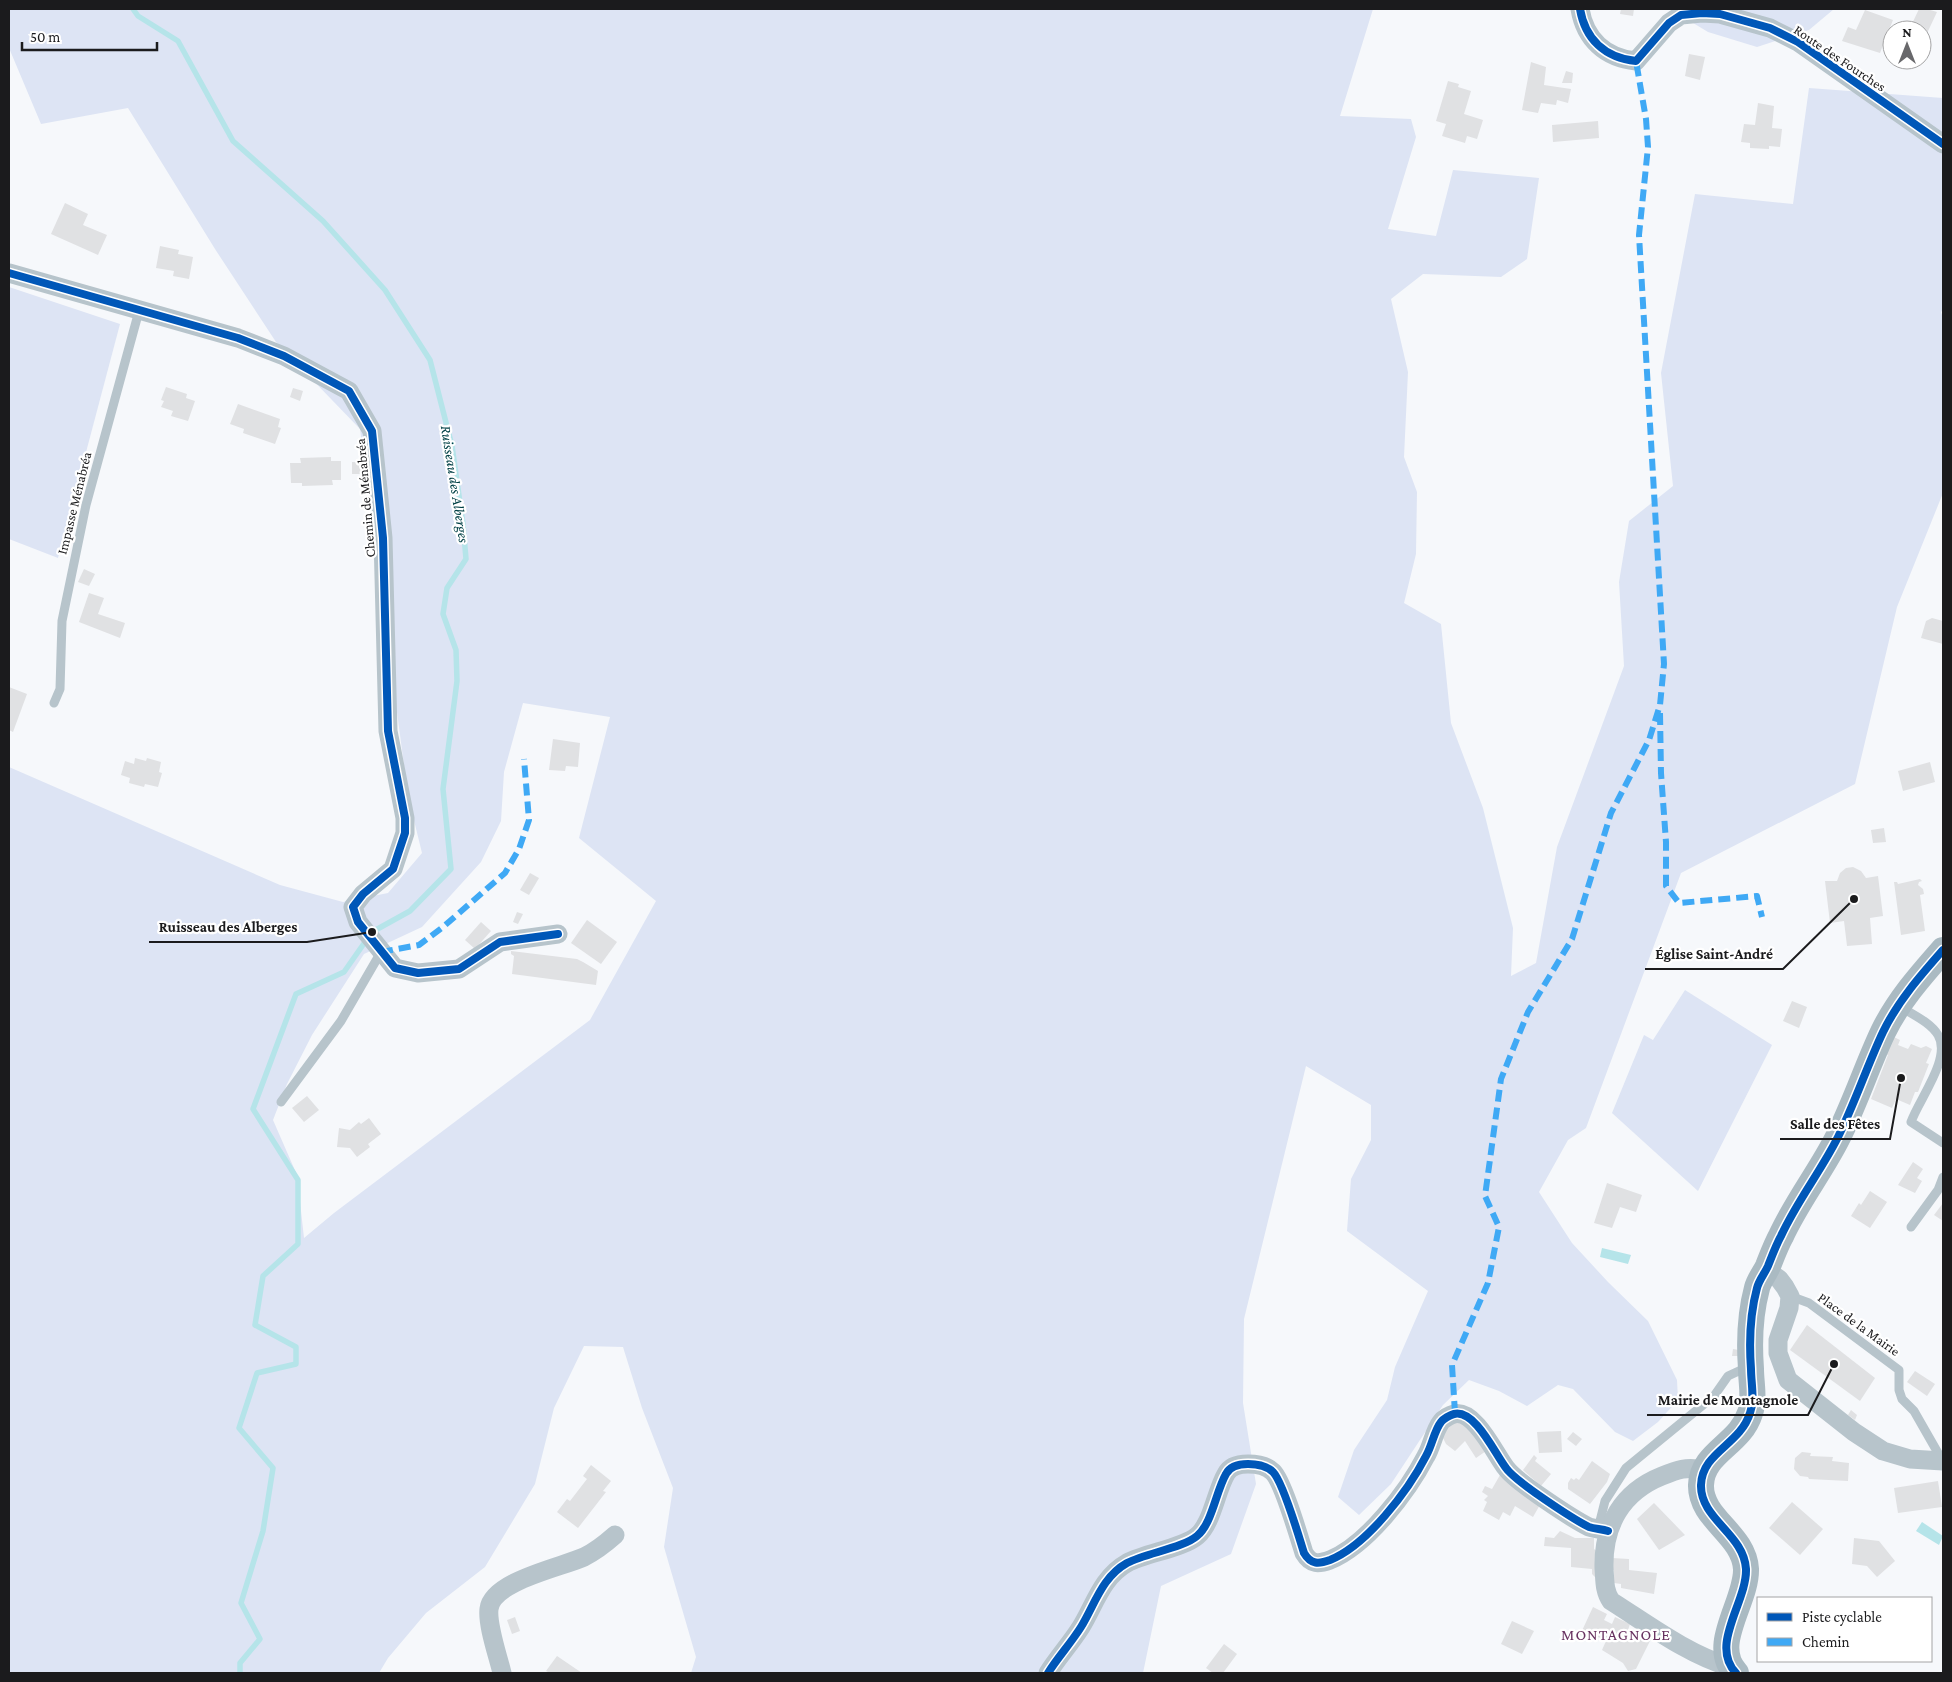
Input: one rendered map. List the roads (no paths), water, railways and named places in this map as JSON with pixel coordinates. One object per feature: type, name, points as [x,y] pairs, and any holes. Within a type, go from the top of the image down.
[{"type":"street","name":"Route des Fourches","points":[[1580,9],[1584,27],[1591,38],[1615,56],[1636,61],[1669,23],[1681,15],[1720,14],[1770,28],[1798,42],[1943,144]]},
{"type":"street","name":"Chemin de Ménabréa","points":[[9,273],[139,312],[238,338],[284,356],[349,391],[372,431],[382,538],[388,731],[405,818],[405,833],[393,869],[363,894],[353,907],[358,922],[395,968],[418,973],[459,969],[500,942],[558,934]]},
{"type":"street","points":[[1733,1670],[1726,1653],[1728,1638],[1745,1582],[1746,1567],[1737,1543],[1708,1509],[1702,1498],[1703,1470],[1710,1460],[1737,1437],[1753,1404],[1751,1369],[1752,1316],[1758,1284],[1781,1235],[1838,1137],[1883,1032],[1899,1006],[1943,950]]},
{"type":"street","points":[[1766,1270],[1779,1279],[1790,1296],[1789,1308],[1778,1340],[1778,1353],[1788,1380],[1854,1432],[1883,1452],[1910,1459],[1943,1461]]},
{"type":"street","points":[[1048,1673],[1080,1627],[1102,1586],[1116,1570],[1148,1554],[1187,1542],[1198,1536],[1210,1514],[1226,1473],[1234,1466],[1254,1464],[1265,1467],[1274,1473],[1304,1553],[1314,1563],[1320,1563],[1346,1552],[1359,1543],[1379,1523],[1414,1477],[1427,1456],[1441,1422],[1454,1414],[1466,1414],[1476,1424],[1507,1470],[1516,1478],[1568,1514],[1590,1527],[1603,1530]]},
{"type":"street","points":[[1703,1470],[1692,1467],[1680,1469],[1639,1487],[1627,1498],[1603,1530],[1607,1595],[1611,1601],[1710,1661],[1733,1670]]},
{"type":"street","points":[[502,1673],[489,1610],[491,1602],[499,1592],[518,1582],[584,1557],[607,1543],[616,1534]]},
{"type":"lane","name":"Impasse Ménabréa","points":[[54,703],[60,689],[62,622],[86,505],[139,312]]},
{"type":"lane","points":[[282,1102],[341,1021],[377,948]]},
{"type":"lane","points":[[1899,1006],[1926,1023],[1938,1035],[1942,1048],[1939,1065],[1911,1122],[1943,1143]]},
{"type":"lane","points":[[1911,1227],[1938,1190],[1943,1177]]},
{"type":"lane","name":"Place de la Mairie","points":[[1790,1296],[1809,1303],[1899,1370],[1899,1390],[1902,1399],[1914,1411],[1943,1461]]},
{"type":"lane","points":[[1603,1530],[1605,1501],[1626,1468],[1714,1396],[1728,1376],[1741,1370],[1751,1369]]},
{"type":"water","points":[[1602,1248],[1631,1255],[1628,1264],[1600,1257]]},
{"type":"water","points":[[1922,1522],[1943,1536],[1939,1545],[1916,1531]]},
{"type":"waterway","name":"Ruisseau des Alberges","points":[[133,9],[138,16],[178,41],[233,141],[323,221],[385,290],[430,360],[452,446],[466,559],[447,588],[443,614],[456,650],[457,681],[443,789],[451,869],[410,911],[372,932],[344,972],[296,994],[253,1109],[298,1180],[298,1244],[263,1276],[255,1325],[296,1347],[296,1364],[257,1373],[239,1428],[273,1468],[263,1531],[241,1603],[260,1639],[240,1663],[240,1673]]},
{"type":"place","name":"Église Saint-André","points":[[1854,899]]},
{"type":"place","name":"Ruisseau des Alberges","points":[[372,932]]},
{"type":"place","name":"Salle des Fêtes","points":[[1901,1078]]},
{"type":"place","name":"Mairie de Montagnole","points":[[1834,1364]]},
{"type":"district","name":"MONTAGNOLE","points":[[1616,1634]]}]
